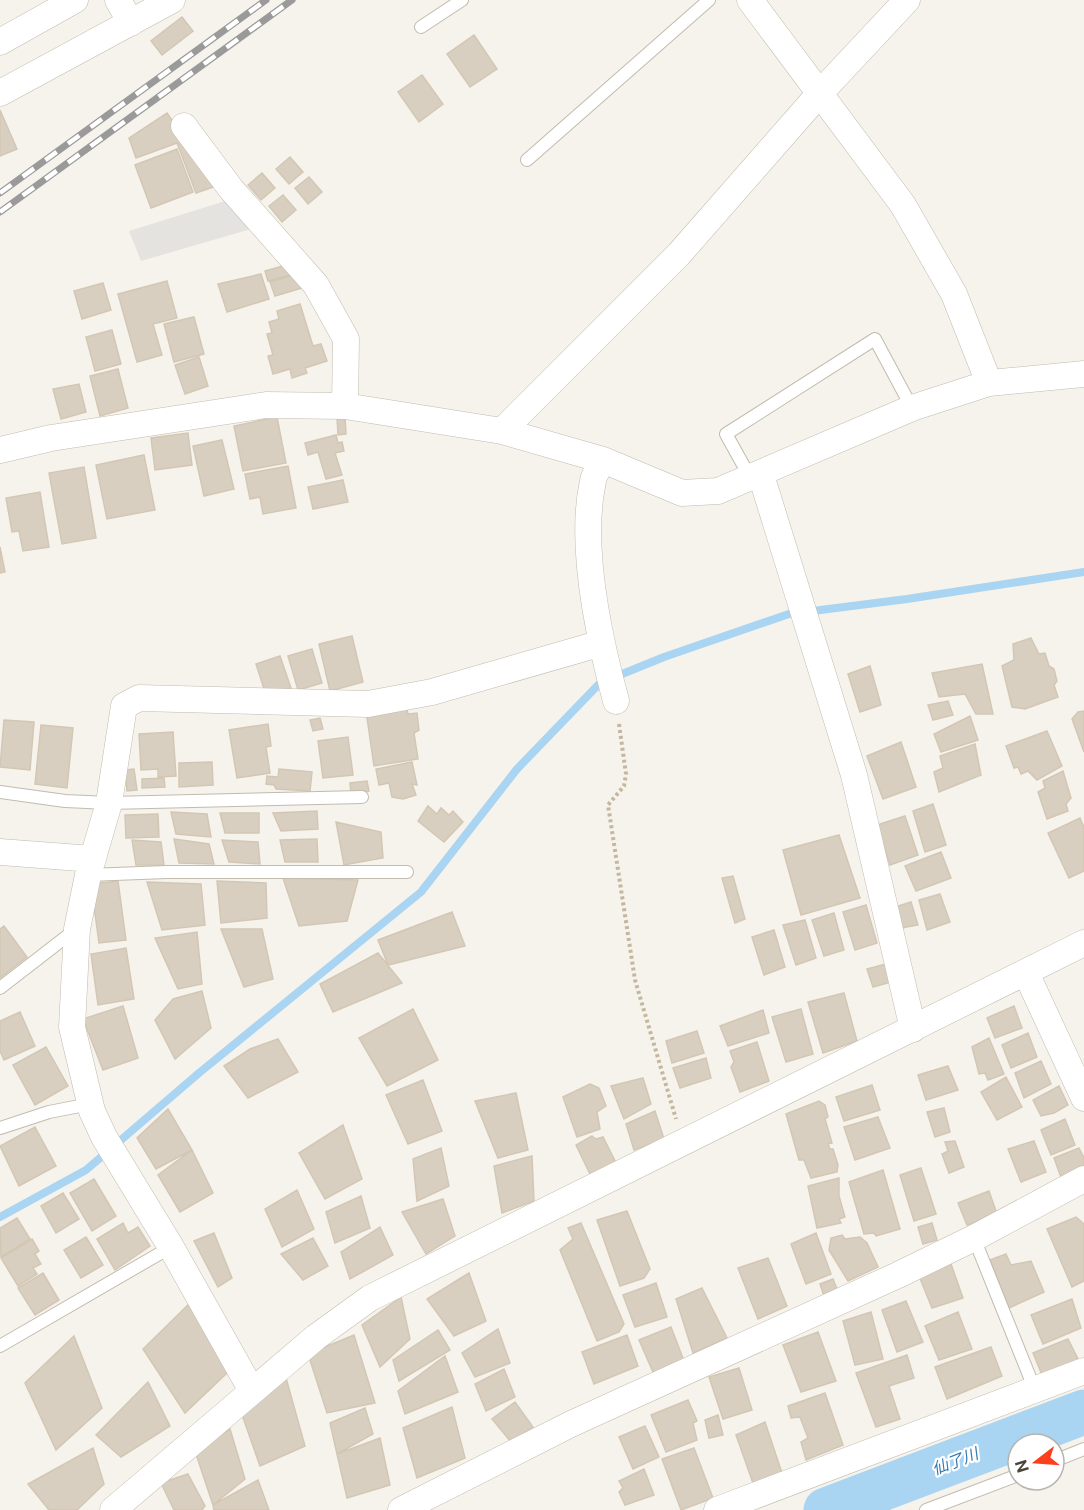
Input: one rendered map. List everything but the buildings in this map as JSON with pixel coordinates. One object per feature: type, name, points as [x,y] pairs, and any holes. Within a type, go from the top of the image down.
[{"type":"street","points":[[0,42],[75,0]]},
{"type":"street","points":[[118,0],[131,23]]},
{"type":"street","points":[[0,93],[172,0]]},
{"type":"street","points":[[750,0],[903,205],[954,294],[989,383]]},
{"type":"street","points":[[502,431],[679,254],[820,93],[907,0]]},
{"type":"street","points":[[184,126],[231,189],[316,285],[346,339],[345,406]]},
{"type":"street","points":[[0,450],[51,438],[266,405],[345,406],[502,431],[603,460],[682,493],[718,491],[756,477],[912,408],[989,383],[1084,374]]},
{"type":"street","points":[[252,1391],[171,1247],[104,1137],[90,1104],[72,1028],[77,929],[109,802],[124,705],[139,698],[368,704],[432,692],[609,675],[588,540],[593,479],[603,460]]},
{"type":"street","points":[[756,477],[807,625],[854,775],[913,1029]]},
{"type":"street","points":[[0,852],[91,867]]},
{"type":"street","points":[[113,1510],[316,1337],[370,1298],[1084,943]]},
{"type":"street","points":[[1026,973],[1084,1098]]},
{"type":"street","points":[[401,1510],[571,1424],[974,1238],[1084,1179]]},
{"type":"street","points":[[717,1510],[1084,1371]]},
{"type":"lane","points":[[421,27],[462,0]]},
{"type":"lane","points":[[527,160],[709,0]]},
{"type":"lane","points":[[756,477],[726,434],[875,339],[912,408]]},
{"type":"lane","points":[[0,792],[65,801],[109,802],[362,797]]},
{"type":"lane","points":[[91,867],[167,872],[407,872]]},
{"type":"lane","points":[[0,988],[77,929]]},
{"type":"lane","points":[[0,1128],[49,1112],[90,1104]]},
{"type":"lane","points":[[974,1238],[1035,1390]]},
{"type":"lane","points":[[0,1347],[171,1247]]},
{"type":"lane","points":[[1066,1456],[1084,1449]]},
{"type":"lane","points":[[926,1510],[1006,1480]]},
{"type":"path","points":[[609,675],[626,774],[624,786],[608,805],[633,968],[683,1143]]},
{"type":"shaded area","points":[[235,198],[251,229],[141,261],[129,231]]},
{"type":"waterway","points":[[0,1217],[86,1170],[199,1073],[421,892],[517,769],[600,683],[664,657],[789,614],[1084,572]]},
{"type":"waterway","name":"仙了川","points":[[826,1510],[1084,1412]]},
{"type":"railway","points":[[0,193],[266,0]]},
{"type":"railway","points":[[0,212],[292,0]]}]
